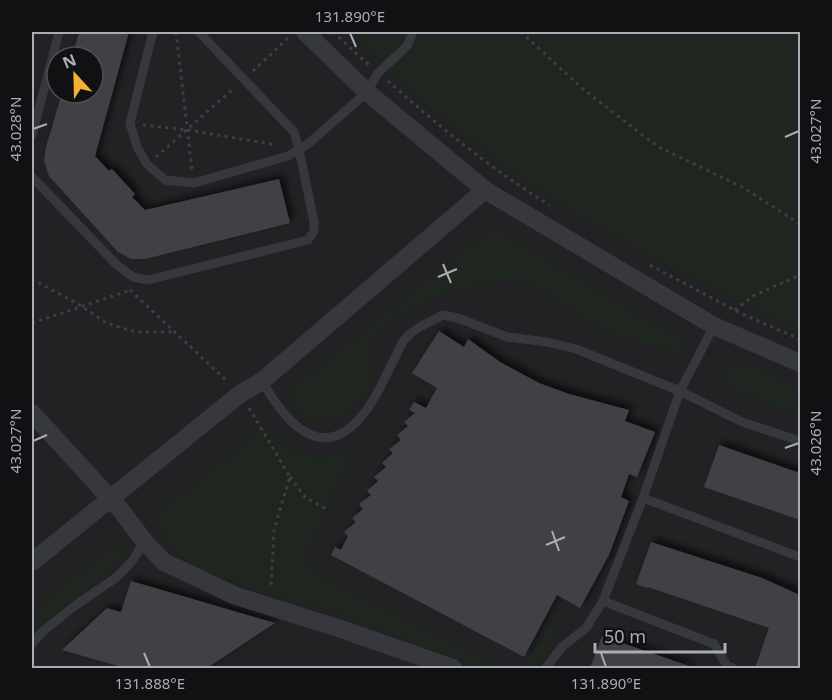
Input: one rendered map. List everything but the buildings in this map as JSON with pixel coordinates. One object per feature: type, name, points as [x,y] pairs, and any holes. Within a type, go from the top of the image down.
[{"type":"street","points":[[305,32],[367,92],[485,190],[714,326],[801,363]]},
{"type":"street","points":[[32,562],[240,394],[262,381],[485,190]]},
{"type":"street","points":[[32,413],[82,470],[110,497],[144,541],[164,562],[237,596],[339,628],[453,669]]},
{"type":"lane","points":[[32,135],[59,32]]},
{"type":"lane","points":[[153,32],[130,123],[137,147],[147,164],[165,180],[194,183],[288,156],[308,144],[367,92],[378,73],[407,46],[413,32]]},
{"type":"lane","points":[[32,177],[117,265],[133,277],[148,280],[308,240],[314,231],[314,222],[294,132],[200,32]]},
{"type":"lane","points":[[262,381],[277,407],[290,422],[306,433],[325,438],[346,431],[365,412],[404,340],[422,326],[442,315],[458,318],[507,337],[548,342],[576,349],[680,391],[742,422],[801,441]]},
{"type":"lane","points":[[546,669],[562,647],[586,628],[603,601],[643,498],[680,391],[714,326]]},
{"type":"lane","points":[[643,498],[801,557]]},
{"type":"lane","points":[[32,644],[42,632],[76,605],[117,577],[133,560],[144,541]]},
{"type":"lane","points":[[603,601],[714,644],[728,666],[733,669]]},
{"type":"path","points":[[176,32],[194,183]]},
{"type":"path","points":[[147,164],[188,130],[295,32]]},
{"type":"path","points":[[333,32],[419,109],[513,183],[551,207]]},
{"type":"path","points":[[521,32],[584,90],[657,146],[744,188],[801,224]]},
{"type":"path","points":[[130,123],[188,130],[299,149]]},
{"type":"path","points":[[642,261],[735,310],[801,339]]},
{"type":"path","points":[[735,310],[753,296],[801,275]]},
{"type":"path","points":[[32,279],[83,307],[106,323],[136,332],[176,332]]},
{"type":"path","points":[[123,282],[240,394],[290,477],[305,497],[326,509]]},
{"type":"path","points":[[32,323],[131,290]]},
{"type":"path","points":[[270,607],[274,529],[290,477]]},
{"type":"shaded area","points":[[32,32],[800,32],[800,668],[32,668]]},
{"type":"shaded area","points":[[349,32],[800,32],[800,330],[676,270],[573,212],[518,177],[424,103]]},
{"type":"shaded area","points":[[498,231],[682,340],[681,351],[670,352],[605,330],[523,282],[484,284],[416,306],[391,322],[369,342],[372,379],[354,409],[331,420],[305,420],[291,407],[290,390],[483,235]]},
{"type":"shaded area","points":[[738,360],[800,389],[800,418],[730,388],[723,376],[728,365]]},
{"type":"shaded area","points":[[270,432],[293,451],[308,457],[332,456],[354,448],[309,548],[312,572],[502,668],[477,668],[327,609],[270,595],[207,572],[184,560],[154,525],[154,516],[253,436]]},
{"type":"shaded area","points":[[119,544],[127,547],[127,556],[32,634],[32,613],[77,574]]},
{"type":"shaded area","points":[[557,618],[561,624],[539,664],[536,668],[521,668],[526,664],[549,622]]}]
